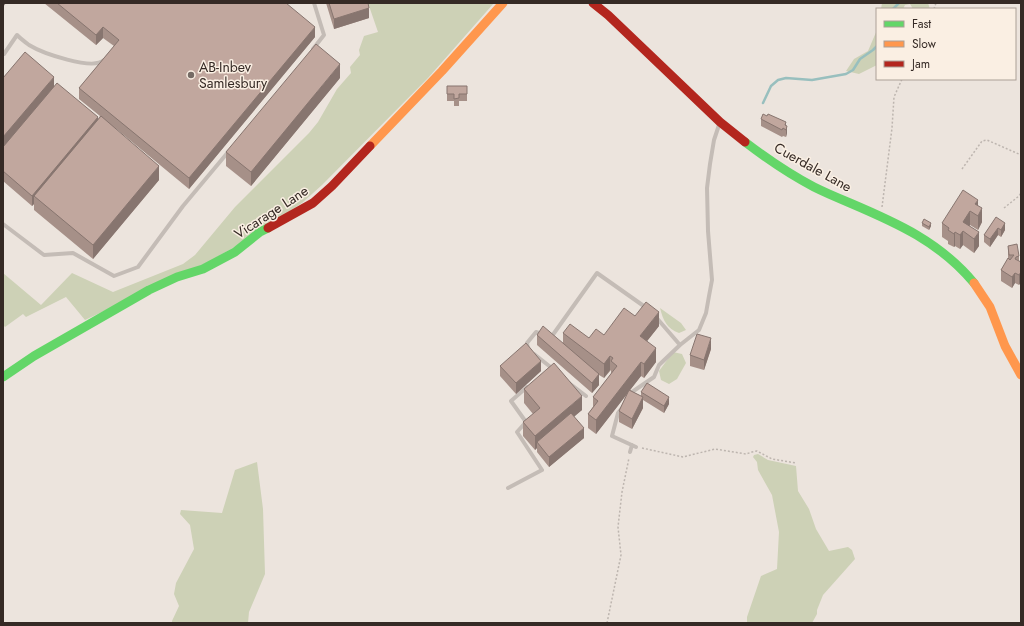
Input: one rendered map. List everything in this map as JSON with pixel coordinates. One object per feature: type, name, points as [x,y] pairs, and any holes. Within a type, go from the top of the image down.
[{"type":"street","name":"Vicarage Lane","points":[[3,377],[34,356],[148,290],[177,277],[203,268],[236,252],[260,232],[300,212],[332,186],[442,72],[503,3]]},
{"type":"street","name":"Cuerdale Lane","points":[[593,3],[720,122],[759,153],[814,187],[880,216],[914,233],[934,246],[964,271],[979,288],[990,307],[1005,346],[1021,375]]},
{"type":"lane","points":[[309,54],[324,36],[314,3]]},
{"type":"lane","points":[[3,54],[16,36],[30,46],[57,57],[90,64],[101,62],[109,55]]},
{"type":"lane","points":[[630,452],[634,446],[612,436],[618,413],[632,392],[654,377],[659,365],[680,345],[699,330],[706,312],[712,280],[708,231],[707,188],[714,140],[720,122]]},
{"type":"lane","points":[[3,224],[44,255],[73,253],[114,276],[138,266],[183,206],[234,145]]},
{"type":"lane","points":[[556,372],[527,348],[527,343],[536,332],[552,336],[597,272],[651,311],[680,345]]},
{"type":"lane","points":[[544,372],[550,367]]},
{"type":"lane","points":[[508,488],[542,470],[517,432],[526,422],[511,401],[533,382]]},
{"type":"lane","points":[[568,382],[586,396]]},
{"type":"path","points":[[880,216],[892,128],[894,97],[902,80]]},
{"type":"path","points":[[962,169],[982,141],[988,140],[1021,155]]},
{"type":"path","points":[[1004,208],[1020,196],[1021,193]]},
{"type":"path","points":[[634,446],[684,457],[715,449],[746,454],[757,451],[772,459],[796,463]]},
{"type":"path","points":[[607,623],[621,554],[618,527],[622,492],[630,452]]},
{"type":"green space","points":[[368,3],[494,3],[428,78],[322,185],[302,203],[210,261],[85,320],[66,297],[26,317],[23,314],[5,327],[3,325],[3,273],[41,305],[72,273],[113,292],[183,264],[195,255],[235,207],[309,133],[318,122],[337,89],[351,73],[350,67],[360,55],[359,50],[364,36],[378,32]]},
{"type":"green space","points":[[882,3],[928,3],[930,8],[912,8],[910,4],[905,5],[904,8],[881,8]]},
{"type":"green space","points":[[876,32],[876,66],[859,74],[846,71],[854,59],[868,51]]},
{"type":"green space","points":[[660,308],[681,323],[686,330],[679,333],[671,329],[664,320]]},
{"type":"green space","points":[[673,352],[682,354],[686,363],[677,379],[669,384],[661,380],[659,371]]},
{"type":"green space","points":[[758,454],[768,460],[796,466],[798,491],[809,509],[816,529],[829,551],[848,547],[852,550],[855,559],[823,595],[817,610],[817,614],[812,623],[747,623],[747,617],[761,576],[777,569],[779,532],[772,495],[758,470],[757,462],[753,457],[754,455]]},
{"type":"green space","points":[[257,462],[263,509],[265,574],[249,612],[248,623],[172,623],[179,606],[174,594],[176,583],[194,549],[190,525],[180,514],[181,510],[222,513],[235,470]]},
{"type":"building","name":"AB-Inbev Samlesbury","points":[[57,3],[286,3],[315,27],[189,178],[79,88],[119,40],[103,27],[96,35]]},
{"type":"building","points":[[329,3],[368,3],[369,8],[334,19]]},
{"type":"building","points":[[316,44],[340,64],[251,172],[226,152]]},
{"type":"building","points":[[25,52],[54,77],[3,137],[3,78]]},
{"type":"building","points":[[57,83],[98,117],[32,196],[3,171],[3,147]]},
{"type":"building","points":[[447,86],[467,86],[467,94],[459,94],[459,98],[454,99],[454,94],[447,94]]},
{"type":"building","points":[[763,114],[767,116],[768,114],[786,122],[786,130],[783,128],[782,130],[761,119]]},
{"type":"building","points":[[101,116],[159,166],[93,245],[34,196]]},
{"type":"building","points":[[963,190],[978,200],[975,204],[982,208],[978,216],[970,211],[963,222],[979,232],[974,239],[963,231],[960,235],[955,232],[954,234],[942,223]]},
{"type":"building","points":[[996,217],[1005,223],[1001,230],[998,228],[990,239],[984,235]]},
{"type":"building","points":[[924,219],[931,223],[929,227],[922,223]]},
{"type":"building","points":[[1017,244],[1019,256],[1015,259],[1021,262],[1021,272],[1019,275],[1015,273],[1012,277],[1001,270],[1008,258],[1010,260],[1014,255],[1009,255],[1008,246]]},
{"type":"building","points":[[646,302],[659,312],[640,336],[656,348],[644,364],[641,362],[596,420],[588,414],[598,401],[593,397],[617,366],[611,361],[613,358],[610,356],[604,364],[563,333],[570,324],[589,338],[596,329],[604,335],[624,308],[635,316]]},
{"type":"building","points":[[543,326],[599,374],[592,383],[537,335]]},
{"type":"building","points":[[697,334],[711,338],[704,360],[690,355]]},
{"type":"building","points":[[526,343],[541,361],[516,383],[500,366]]},
{"type":"building","points":[[554,363],[582,396],[535,436],[523,422],[540,408],[524,389]]},
{"type":"building","points":[[647,383],[669,397],[664,406],[641,392]]},
{"type":"building","points":[[629,390],[643,397],[632,419],[619,411]]},
{"type":"building","points":[[571,413],[584,428],[549,457],[537,442]]},
{"type":"waterway","points":[[894,8],[899,3]]},
{"type":"waterway","points":[[763,103],[771,86],[778,80],[786,78],[812,80],[846,74],[853,70],[860,59],[876,47]]},
{"type":"traffic: fast","points":[[745,142],[779,166],[814,187],[884,218],[917,235],[947,256],[974,283]]},
{"type":"traffic: fast","points":[[3,377],[34,356],[149,290],[177,277],[203,269],[235,252],[260,232],[268,228]]},
{"type":"traffic: slow","points":[[370,146],[442,71],[503,3]]},
{"type":"traffic: slow","points":[[974,283],[990,307],[1005,346],[1021,375]]},
{"type":"traffic: jam","points":[[593,3],[608,15],[720,122],[745,142]]},
{"type":"traffic: jam","points":[[268,228],[313,203],[332,186],[370,146]]},
{"type":"place","name":"AB-Inbev Samlesbury","points":[[191,75]]}]
